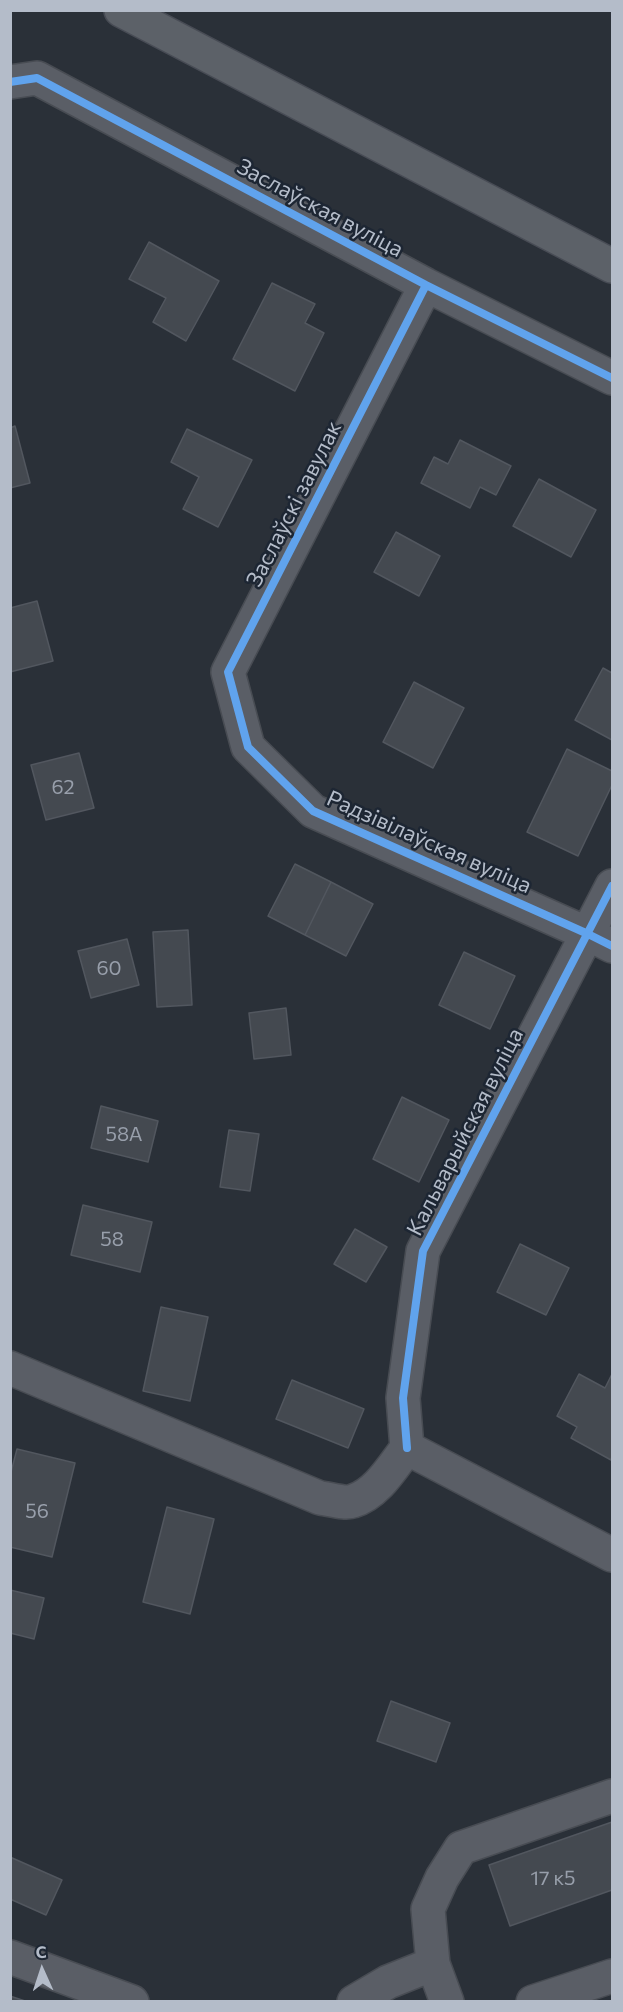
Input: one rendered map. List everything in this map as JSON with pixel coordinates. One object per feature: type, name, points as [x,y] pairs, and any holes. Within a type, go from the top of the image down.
[{"type":"main road","points":[[122,10],[612,266]]},
{"type":"street","name":"Заслаўская вуліца","points":[[10,82],[37,78],[426,285],[612,378]]},
{"type":"street","name":"Заслаўскі завулак","points":[[248,747],[228,672],[426,285]]},
{"type":"street","name":"Радзівілаўская вуліца","points":[[248,747],[313,811],[600,940]]},
{"type":"street","name":"Кальварыйская вуліца","points":[[407,1448],[403,1398],[423,1251],[600,940],[612,886]]},
{"type":"street","points":[[10,1368],[320,1498],[352,1502],[369,1492],[384,1478],[407,1448],[612,1555]]},
{"type":"street","points":[[447,2001],[433,1964],[428,1909],[442,1878],[461,1848],[612,1796]]},
{"type":"street","points":[[10,1957],[132,2001]]},
{"type":"street","points":[[354,2001],[388,1982],[433,1964]]},
{"type":"street","points":[[533,2001],[612,1976]]},
{"type":"building","points":[[149,242],[219,281],[186,341],[153,322],[166,298],[129,279]]},
{"type":"building","points":[[272,283],[315,304],[305,323],[324,333],[295,391],[233,359]]},
{"type":"building","points":[[15,426],[30,483],[10,488],[10,428]]},
{"type":"building","points":[[187,429],[252,460],[218,527],[183,509],[199,477],[171,462]]},
{"type":"building","points":[[460,440],[511,466],[496,495],[480,487],[470,508],[421,483],[434,457],[448,464]]},
{"type":"building","points":[[539,479],[596,510],[571,557],[513,526]]},
{"type":"building","points":[[396,532],[440,556],[419,596],[374,572]]},
{"type":"building","points":[[37,601],[53,661],[10,672],[10,608]]},
{"type":"building","points":[[603,668],[612,673],[612,740],[575,720]]},
{"type":"building","points":[[414,682],[464,708],[433,768],[383,742]]},
{"type":"building","points":[[567,749],[612,771],[612,785],[578,856],[527,832]]},
{"type":"building","points":[[79,753],[94,808],[46,820],[31,765]]},
{"type":"building","points":[[295,864],[331,882],[305,935],[268,916]]},
{"type":"building","points":[[331,882],[373,904],[346,956],[305,935]]},
{"type":"building","points":[[188,930],[192,1005],[157,1007],[153,932]]},
{"type":"building","points":[[127,939],[139,985],[91,998],[78,951]]},
{"type":"building","points":[[464,952],[515,976],[490,1029],[439,1005]]},
{"type":"building","points":[[286,1008],[291,1055],[254,1059],[249,1013]]},
{"type":"building","points":[[402,1097],[449,1120],[419,1182],[373,1159]]},
{"type":"building","points":[[101,1106],[158,1121],[148,1162],[91,1148]]},
{"type":"building","points":[[229,1130],[259,1134],[250,1191],[220,1187]]},
{"type":"building","points":[[83,1205],[152,1222],[140,1272],[71,1255]]},
{"type":"building","points":[[355,1229],[387,1247],[366,1282],[334,1264]]},
{"type":"building","points":[[520,1244],[569,1268],[546,1315],[497,1292]]},
{"type":"building","points":[[161,1307],[208,1317],[190,1401],[143,1391]]},
{"type":"building","points":[[579,1374],[605,1388],[612,1374],[611,1460],[571,1438],[577,1427],[557,1416]]},
{"type":"building","points":[[292,1380],[364,1409],[348,1448],[276,1419]]},
{"type":"building","points":[[17,1449],[75,1463],[52,1557],[10,1547],[10,1476]]},
{"type":"building","points":[[167,1507],[214,1519],[190,1614],[143,1602]]},
{"type":"building","points":[[10,1590],[44,1598],[34,1639],[10,1633]]},
{"type":"building","points":[[391,1701],[450,1723],[436,1762],[377,1741]]},
{"type":"building","points":[[612,1822],[612,1890],[510,1926],[489,1865]]},
{"type":"building","points":[[10,1857],[62,1880],[46,1915],[10,1899]]},
{"type":"building","points":[[10,1996],[28,2002],[10,2002]]},
{"type":"cycle path","points":[[10,82],[37,78],[426,285],[612,378]]},
{"type":"cycle path","points":[[426,285],[228,672],[248,747],[313,811],[612,946]]},
{"type":"cycle path","points":[[407,1448],[403,1398],[423,1251],[612,886]]}]
